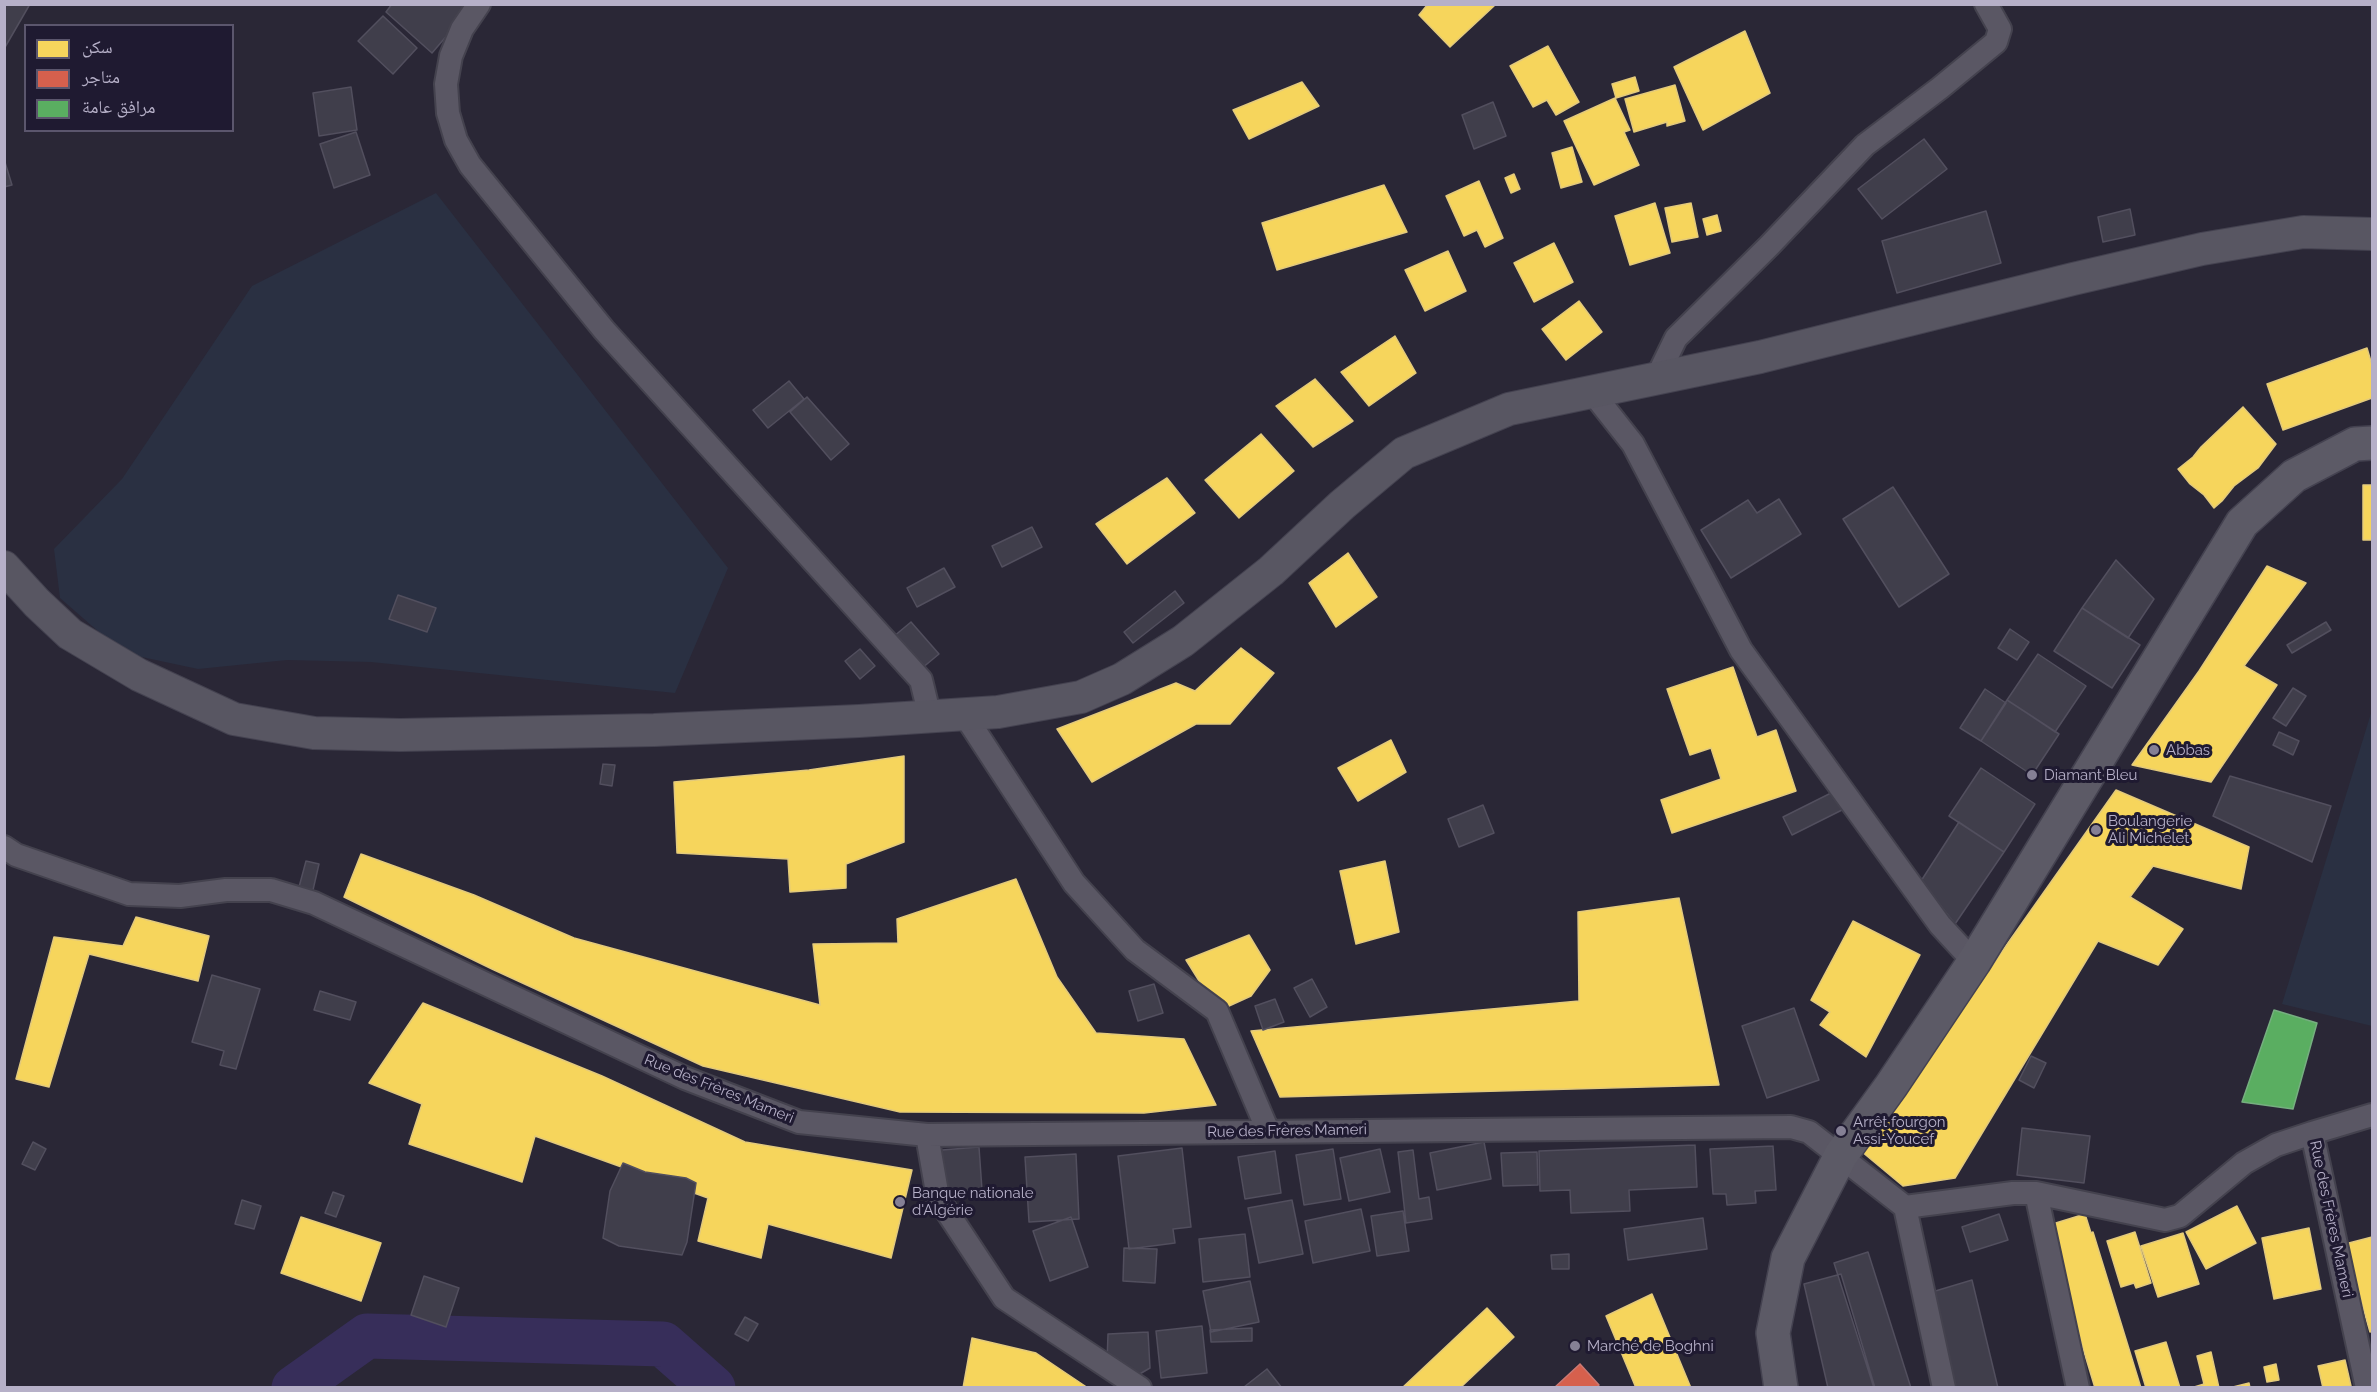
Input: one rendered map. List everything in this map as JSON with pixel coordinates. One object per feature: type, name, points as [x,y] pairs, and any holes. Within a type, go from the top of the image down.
[{"type":"main road","points":[[4,567],[70,634],[140,675],[234,719],[314,733],[400,735],[654,730],[998,712],[1081,697],[1122,679],[1183,641],[1271,571],[1342,505],[1404,453],[1509,409],[1760,357],[2202,249],[2303,232],[2373,234]]},
{"type":"main road","points":[[1781,1388],[1773,1334],[1788,1258],[1841,1155],[1891,1086],[1974,962],[2242,523],[2294,476],[2355,444],[2373,443]]},
{"type":"street","points":[[479,4],[462,29],[451,56],[446,84],[448,113],[456,140],[470,165],[604,330],[921,680],[930,717]]},
{"type":"street","points":[[1656,379],[1676,338],[1769,246],[1864,145],[1940,88],[1996,42],[2000,29],[1986,4]]},
{"type":"street","points":[[1592,392],[1633,444],[1741,650],[1940,925],[1974,962]]},
{"type":"street","points":[[964,714],[1074,883],[1135,950],[1217,1011],[1268,1131]]},
{"type":"street","name":"Rue des Frères Mameri","points":[[4,847],[16,855],[129,894],[180,896],[226,890],[271,890],[314,903],[685,1078],[799,1122],[927,1135],[1791,1126],[1809,1132],[1905,1207],[2013,1193],[2036,1193],[2165,1220],[2180,1216],[2244,1163],[2276,1144],[2312,1133],[2367,1388]]},
{"type":"street","points":[[2312,1133],[2373,1115]]},
{"type":"street","points":[[927,1135],[938,1198],[1004,1298],[1140,1388]]},
{"type":"street","points":[[2036,1193],[2078,1388]]},
{"type":"street","points":[[1905,1207],[1944,1388]]},
{"type":"shaded area","points":[[436,193],[728,568],[675,693],[371,662],[287,660],[198,669],[123,653],[60,598],[54,549],[122,479],[252,286]]},
{"type":"shaded area","points":[[2372,710],[2372,1026],[2282,1004]]},
{"type":"building: سكن","points":[[1428,4],[1493,4],[1494,6],[1450,47],[1419,15]]},
{"type":"building: سكن","points":[[1745,31],[1770,93],[1703,130],[1674,67]]},
{"type":"building: سكن","points":[[1548,46],[1579,102],[1556,115],[1547,100],[1533,107],[1510,66]]},
{"type":"building: سكن","points":[[1635,77],[1639,91],[1616,98],[1612,84]]},
{"type":"building: سكن","points":[[1302,82],[1319,106],[1249,139],[1233,110]]},
{"type":"building: سكن","points":[[1675,85],[1685,121],[1667,126],[1667,122],[1634,132],[1625,99]]},
{"type":"building: سكن","points":[[1615,98],[1630,130],[1624,132],[1639,165],[1594,185],[1564,121]]},
{"type":"building: سكن","points":[[1572,147],[1582,182],[1561,188],[1552,153]]},
{"type":"building: سكن","points":[[1514,174],[1520,189],[1511,193],[1505,178]]},
{"type":"building: سكن","points":[[1479,181],[1503,238],[1485,247],[1477,230],[1464,236],[1446,196]]},
{"type":"building: سكن","points":[[1384,185],[1407,232],[1277,270],[1262,223]]},
{"type":"building: سكن","points":[[1655,203],[1670,253],[1630,265],[1615,216]]},
{"type":"building: سكن","points":[[1691,203],[1698,237],[1672,242],[1665,208]]},
{"type":"building: سكن","points":[[1717,215],[1721,231],[1707,235],[1703,219]]},
{"type":"building: سكن","points":[[1554,243],[1573,282],[1534,302],[1514,263]]},
{"type":"building: سكن","points":[[1448,251],[1466,291],[1425,311],[1405,270]]},
{"type":"building: سكن","points":[[1579,301],[1602,332],[1566,360],[1542,329]]},
{"type":"building: سكن","points":[[1395,336],[1416,373],[1369,406],[1341,372]]},
{"type":"building: سكن","points":[[2367,348],[2372,365],[2372,398],[2283,430],[2267,384]]},
{"type":"building: سكن","points":[[1315,379],[1353,421],[1313,447],[1276,406]]},
{"type":"building: سكن","points":[[2243,407],[2276,444],[2258,468],[2234,486],[2214,508],[2178,469]]},
{"type":"building: سكن","points":[[1261,434],[1294,471],[1239,518],[1205,480]]},
{"type":"building: سكن","points":[[1167,478],[1195,513],[1127,564],[1096,524]]},
{"type":"building: سكن","points":[[2363,485],[2372,485],[2372,540],[2363,540]]},
{"type":"building: سكن","points":[[1348,553],[1377,597],[1336,627],[1309,583]]},
{"type":"building: سكن","points":[[2267,566],[2306,583],[2244,666],[2277,685],[2211,782],[2132,765],[2199,671]]},
{"type":"building: سكن","points":[[1241,648],[1274,673],[1230,724],[1196,724],[1092,782],[1057,729],[1176,683],[1195,691]]},
{"type":"building: سكن","points":[[1733,667],[1757,737],[1776,730],[1796,791],[1672,833],[1661,800],[1721,779],[1711,748],[1690,755],[1667,689]]},
{"type":"building: سكن","points":[[1391,740],[1406,772],[1358,801],[1338,768]]},
{"type":"building: سكن","points":[[904,756],[904,842],[846,864],[846,888],[790,892],[788,859],[677,853],[674,782],[809,770]]},
{"type":"building: سكن","points":[[2116,790],[2249,847],[2241,889],[2153,866],[2130,897],[2183,929],[2158,965],[2098,941],[1955,1178],[1903,1186],[1861,1151]]},
{"type":"building: سكن","points":[[361,854],[474,895],[574,938],[820,1005],[813,944],[898,943],[897,919],[1016,879],[1057,977],[1096,1033],[1184,1039],[1216,1105],[1144,1113],[900,1112],[703,1066],[492,969],[344,897]]},
{"type":"building: سكن","points":[[1385,861],[1399,932],[1356,944],[1340,871]]},
{"type":"building: سكن","points":[[1679,898],[1719,1085],[1280,1097],[1251,1031],[1579,1001],[1578,912]]},
{"type":"building: سكن","points":[[136,917],[209,936],[198,981],[89,954],[49,1087],[16,1079],[54,937],[123,946]]},
{"type":"building: سكن","points":[[1853,921],[1920,955],[1866,1057],[1820,1025],[1830,1012],[1811,1000]]},
{"type":"building: سكن","points":[[1249,935],[1270,970],[1251,996],[1218,1011],[1186,960]]},
{"type":"building: سكن","points":[[423,1003],[602,1076],[745,1142],[912,1170],[891,1258],[768,1224],[761,1258],[698,1241],[708,1198],[535,1136],[522,1182],[409,1144],[422,1104],[369,1083]]},
{"type":"building: سكن","points":[[2237,1206],[2256,1243],[2206,1269],[2186,1232]]},
{"type":"building: سكن","points":[[2085,1214],[2091,1233],[2093,1232],[2141,1388],[2095,1388],[2046,1226]]},
{"type":"building: سكن","points":[[301,1217],[381,1243],[361,1301],[281,1273]]},
{"type":"building: سكن","points":[[2309,1228],[2321,1289],[2274,1299],[2262,1238]]},
{"type":"building: سكن","points":[[2135,1232],[2151,1283],[2136,1288],[2134,1283],[2121,1287],[2107,1241]]},
{"type":"building: سكن","points":[[2183,1233],[2199,1284],[2158,1297],[2141,1246]]},
{"type":"building: سكن","points":[[2372,1237],[2372,1331],[2370,1332],[2345,1244]]},
{"type":"building: سكن","points":[[1652,1294],[1691,1388],[1636,1388],[1606,1316]]},
{"type":"building: سكن","points":[[1487,1308],[1514,1337],[1460,1388],[1402,1388]]},
{"type":"building: سكن","points":[[972,1338],[1036,1353],[1088,1388],[963,1388]]},
{"type":"building: سكن","points":[[2166,1342],[2180,1388],[2146,1388],[2135,1351]]},
{"type":"building: سكن","points":[[2211,1352],[2219,1388],[2191,1388],[2204,1384],[2197,1356]]},
{"type":"building: سكن","points":[[2345,1360],[2351,1386],[2323,1388],[2318,1366]]},
{"type":"building: سكن","points":[[2276,1364],[2279,1380],[2267,1382],[2264,1367]]},
{"type":"building: سكن","points":[[2249,1383],[2250,1388],[2229,1388]]},
{"type":"building: متاجر","points":[[1580,1364],[1599,1385],[1596,1388],[1554,1388]]},
{"type":"building: مرافق عامة","points":[[2274,1010],[2317,1023],[2293,1109],[2242,1102]]},
{"type":"building: أخرى","points":[[4,4],[30,4],[4,49]]},
{"type":"building: أخرى","points":[[392,4],[474,4],[432,53],[386,12]]},
{"type":"building: أخرى","points":[[383,16],[417,48],[393,74],[358,41]]},
{"type":"building: أخرى","points":[[351,87],[357,130],[319,136],[313,93]]},
{"type":"building: أخرى","points":[[1493,102],[1506,136],[1474,149],[1462,115]]},
{"type":"building: أخرى","points":[[356,132],[370,175],[334,188],[320,144]]},
{"type":"building: أخرى","points":[[1924,139],[1947,169],[1882,219],[1858,189]]},
{"type":"building: أخرى","points":[[4,159],[12,185],[4,187]]},
{"type":"building: أخرى","points":[[2130,209],[2135,235],[2103,242],[2098,217]]},
{"type":"building: أخرى","points":[[1986,211],[2001,263],[1897,293],[1882,241]]},
{"type":"building: أخرى","points":[[789,381],[804,399],[768,428],[753,410]]},
{"type":"building: أخرى","points":[[807,397],[849,444],[831,460],[790,412]]},
{"type":"building: أخرى","points":[[1893,487],[1949,574],[1899,607],[1843,519]]},
{"type":"building: أخرى","points":[[1779,499],[1801,534],[1731,578],[1701,530],[1748,500],[1757,513]]},
{"type":"building: أخرى","points":[[1032,527],[1042,547],[1002,567],[992,546]]},
{"type":"building: أخرى","points":[[2116,560],[2154,599],[2128,638],[2082,608]]},
{"type":"building: أخرى","points":[[944,568],[955,587],[917,607],[907,588]]},
{"type":"building: أخرى","points":[[1175,591],[1184,603],[1133,643],[1124,632]]},
{"type":"building: أخرى","points":[[398,595],[436,608],[427,632],[389,619]]},
{"type":"building: أخرى","points":[[2082,608],[2140,645],[2112,688],[2054,651]]},
{"type":"building: أخرى","points":[[911,622],[939,654],[921,669],[893,637]]},
{"type":"building: أخرى","points":[[2326,622],[2331,630],[2292,653],[2287,645]]},
{"type":"building: أخرى","points":[[2010,629],[2029,642],[2017,660],[1998,648]]},
{"type":"building: أخرى","points":[[860,649],[875,666],[860,679],[845,661]]},
{"type":"building: أخرى","points":[[2038,654],[2086,686],[2055,732],[2007,700]]},
{"type":"building: أخرى","points":[[2293,688],[2306,696],[2286,726],[2273,718]]},
{"type":"building: أخرى","points":[[1985,689],[2006,703],[1981,741],[1960,728]]},
{"type":"building: أخرى","points":[[2007,700],[2059,734],[2032,775],[1981,741]]},
{"type":"building: أخرى","points":[[2279,732],[2299,741],[2293,755],[2273,745]]},
{"type":"building: أخرى","points":[[603,764],[615,765],[612,786],[600,784]]},
{"type":"building: أخرى","points":[[1981,768],[2035,804],[2004,852],[1949,816]]},
{"type":"building: أخرى","points":[[2230,776],[2331,806],[2312,862],[2213,816]]},
{"type":"building: أخرى","points":[[1837,790],[1846,808],[1792,835],[1783,817]]},
{"type":"building: أخرى","points":[[1483,805],[1494,833],[1459,847],[1448,819]]},
{"type":"building: أخرى","points":[[1959,822],[2004,852],[1955,924],[1921,881]]},
{"type":"building: أخرى","points":[[306,861],[319,864],[313,890],[299,887]]},
{"type":"building: أخرى","points":[[212,975],[260,989],[236,1069],[220,1065],[224,1051],[192,1042]]},
{"type":"building: أخرى","points":[[1312,979],[1327,1007],[1310,1017],[1294,988]]},
{"type":"building: أخرى","points":[[1154,984],[1163,1013],[1138,1021],[1129,991]]},
{"type":"building: أخرى","points":[[320,991],[356,1002],[350,1020],[314,1010]]},
{"type":"building: أخرى","points":[[1275,999],[1284,1022],[1263,1030],[1255,1006]]},
{"type":"building: أخرى","points":[[1794,1008],[1819,1080],[1767,1098],[1742,1026]]},
{"type":"building: أخرى","points":[[2031,1056],[2046,1063],[2034,1088],[2019,1080]]},
{"type":"building: أخرى","points":[[2022,1128],[2090,1136],[2084,1183],[2017,1175]]},
{"type":"building: أخرى","points":[[33,1142],[46,1149],[35,1170],[22,1164]]},
{"type":"building: أخرى","points":[[1484,1142],[1491,1179],[1437,1190],[1430,1153]]},
{"type":"building: أخرى","points":[[1695,1145],[1697,1187],[1629,1190],[1630,1211],[1571,1213],[1570,1190],[1540,1191],[1539,1151]]},
{"type":"building: أخرى","points":[[1773,1146],[1776,1190],[1755,1191],[1756,1203],[1727,1205],[1726,1194],[1713,1194],[1710,1149]]},
{"type":"building: أخرى","points":[[979,1147],[982,1190],[944,1193],[942,1150]]},
{"type":"building: أخرى","points":[[1182,1148],[1191,1227],[1173,1229],[1175,1243],[1129,1249],[1118,1156]]},
{"type":"building: أخرى","points":[[1333,1149],[1341,1199],[1304,1205],[1296,1155]]},
{"type":"building: أخرى","points":[[1380,1149],[1390,1192],[1349,1201],[1340,1158]]},
{"type":"building: أخرى","points":[[1413,1150],[1419,1199],[1429,1197],[1432,1219],[1406,1223],[1398,1152]]},
{"type":"building: أخرى","points":[[1275,1151],[1281,1193],[1245,1199],[1238,1157]]},
{"type":"building: أخرى","points":[[1537,1152],[1538,1185],[1503,1186],[1501,1153]]},
{"type":"building: أخرى","points":[[1076,1154],[1079,1219],[1029,1222],[1025,1157]]},
{"type":"building: أخرى","points":[[623,1163],[645,1172],[686,1178],[696,1183],[687,1242],[682,1255],[619,1246],[603,1238],[610,1191]]},
{"type":"building: أخرى","points":[[333,1192],[344,1196],[336,1217],[325,1213]]},
{"type":"building: أخرى","points":[[242,1200],[261,1206],[254,1229],[235,1224]]},
{"type":"building: أخرى","points":[[1292,1200],[1303,1254],[1259,1263],[1248,1208]]},
{"type":"building: أخرى","points":[[1361,1209],[1370,1251],[1313,1263],[1305,1221]]},
{"type":"building: أخرى","points":[[1403,1211],[1409,1251],[1377,1256],[1371,1216]]},
{"type":"building: أخرى","points":[[1999,1214],[2008,1240],[1970,1252],[1962,1227]]},
{"type":"building: أخرى","points":[[1071,1217],[1088,1267],[1050,1281],[1033,1231]]},
{"type":"building: أخرى","points":[[1703,1218],[1707,1249],[1628,1260],[1624,1229]]},
{"type":"building: أخرى","points":[[1245,1234],[1250,1277],[1203,1282],[1199,1239]]},
{"type":"building: أخرى","points":[[1124,1248],[1157,1249],[1155,1283],[1123,1281]]},
{"type":"building: أخرى","points":[[1868,1252],[1911,1388],[1874,1388],[1834,1263]]},
{"type":"building: أخرى","points":[[1569,1254],[1569,1269],[1552,1269],[1551,1255]]},
{"type":"building: أخرى","points":[[1841,1274],[1875,1388],[1828,1388],[1804,1284]]},
{"type":"building: أخرى","points":[[424,1276],[459,1288],[446,1327],[411,1315]]},
{"type":"building: أخرى","points":[[1972,1280],[1998,1388],[1953,1388],[1932,1292]]},
{"type":"building: أخرى","points":[[1250,1281],[1259,1322],[1211,1332],[1203,1291]]},
{"type":"building: أخرى","points":[[745,1317],[758,1324],[748,1341],[735,1334]]},
{"type":"building: أخرى","points":[[1202,1326],[1207,1373],[1161,1378],[1156,1331]]},
{"type":"building: أخرى","points":[[1252,1328],[1252,1341],[1211,1342],[1210,1330]]},
{"type":"building: أخرى","points":[[1148,1332],[1150,1368],[1131,1379],[1107,1362],[1108,1334]]},
{"type":"building: أخرى","points":[[1267,1369],[1282,1388],[1244,1387]]},
{"type":"waterway","points":[[294,1388],[367,1336],[663,1344],[713,1388]]},
{"type":"place","name":"Abbas","points":[[2154,750]]},
{"type":"place","name":"Diamant Bleu","points":[[2032,775]]},
{"type":"place","name":"Boulangerie Ali Michelet","points":[[2096,830]]},
{"type":"place","name":"Arrêt fourgon Assi-Youcef","points":[[1841,1131]]},
{"type":"place","name":"Banque nationale d'Algérie","points":[[900,1202]]},
{"type":"place","name":"Marché de Boghni","points":[[1575,1346]]}]
